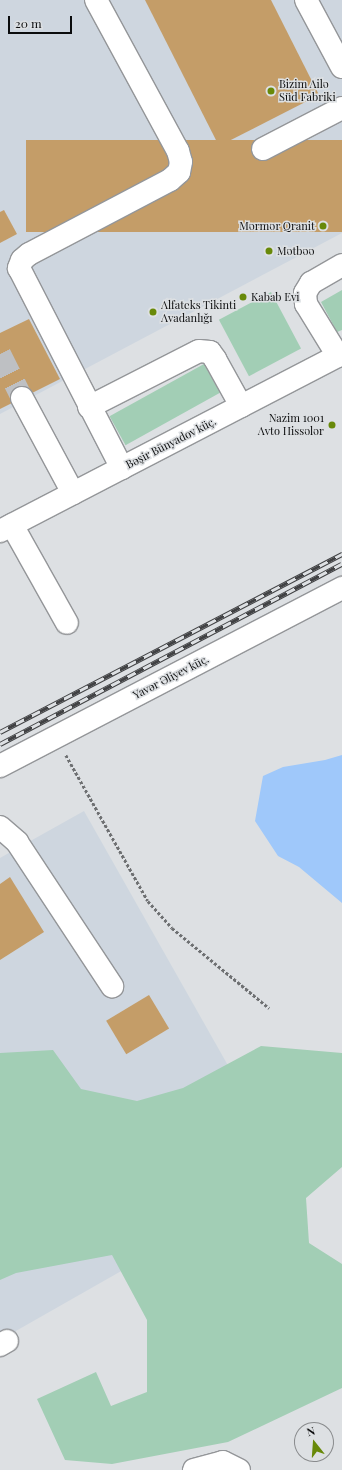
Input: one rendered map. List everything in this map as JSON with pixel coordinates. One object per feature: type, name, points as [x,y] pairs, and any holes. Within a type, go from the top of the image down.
[{"type":"street","points":[[96,0],[178,151],[181,162],[179,172],[170,180],[22,260],[19,268],[22,277],[89,408],[122,468]]},
{"type":"street","points":[[306,0],[342,67]]},
{"type":"street","points":[[263,149],[342,108]]},
{"type":"street","points":[[340,355],[306,304],[305,293],[311,283],[342,265]]},
{"type":"street","points":[[89,408],[200,351],[210,352],[216,359],[241,406]]},
{"type":"street","name":"Bəşir Bünyadov küç.","points":[[6,528],[340,355]]},
{"type":"street","points":[[22,398],[73,493]]},
{"type":"street","points":[[6,528],[68,623]]},
{"type":"street","name":"Yavər Əliyev küç.","points":[[0,766],[342,588]]},
{"type":"street","points":[[0,827],[17,842],[112,986]]},
{"type":"street","points":[[194,1470],[223,1462],[239,1470]]},
{"type":"path","points":[[56,736],[148,901],[172,928],[269,1008]]},
{"type":"shaded area","points":[[0,0],[342,0],[342,233],[0,414]]},
{"type":"shaded area","points":[[84,811],[290,1175],[0,1340],[0,858]]},
{"type":"green space","points":[[342,290],[342,330],[337,332],[321,302]]},
{"type":"green space","points":[[271,292],[301,349],[249,376],[219,320]]},
{"type":"green space","points":[[204,364],[220,393],[126,445],[110,416]]},
{"type":"green space","points":[[261,1046],[342,1053],[342,1167],[306,1198],[309,1243],[342,1264],[342,1388],[228,1442],[112,1464],[65,1460],[37,1399],[96,1372],[111,1406],[147,1392],[147,1320],[112,1255],[16,1273],[0,1280],[0,1053],[53,1050],[81,1089],[137,1101],[183,1088]]},
{"type":"water","points":[[342,755],[342,903],[299,867],[278,856],[255,821],[263,776],[283,767],[325,760]]},
{"type":"building","points":[[145,0],[271,0],[319,95],[219,146]]},
{"type":"building","points":[[26,140],[342,140],[342,232],[26,232]]},
{"type":"building","points":[[4,210],[17,234],[0,243],[0,212]]},
{"type":"building","points":[[29,319],[60,379],[0,409],[0,333]]},
{"type":"building","points":[[10,877],[44,932],[0,960],[0,884]]},
{"type":"building","points":[[149,995],[169,1028],[126,1054],[106,1021]]},
{"type":"tunnel","points":[[0,354],[22,398]]},
{"type":"railway","points":[[0,732],[342,554]]},
{"type":"railway","points":[[0,744],[342,564]]},
{"type":"place","name":"Bizim Ailə Süd Fabriki","points":[[271,91]]},
{"type":"place","name":"Mərmər Qranit","points":[[323,226]]},
{"type":"place","name":"Mətbəə","points":[[269,251]]},
{"type":"place","name":"Kabab Evi","points":[[243,297]]},
{"type":"place","name":"Alfateks Tikinti Avadanlığı","points":[[153,312]]},
{"type":"place","name":"Nazim 1001 Avto Hissələr","points":[[332,425]]}]
